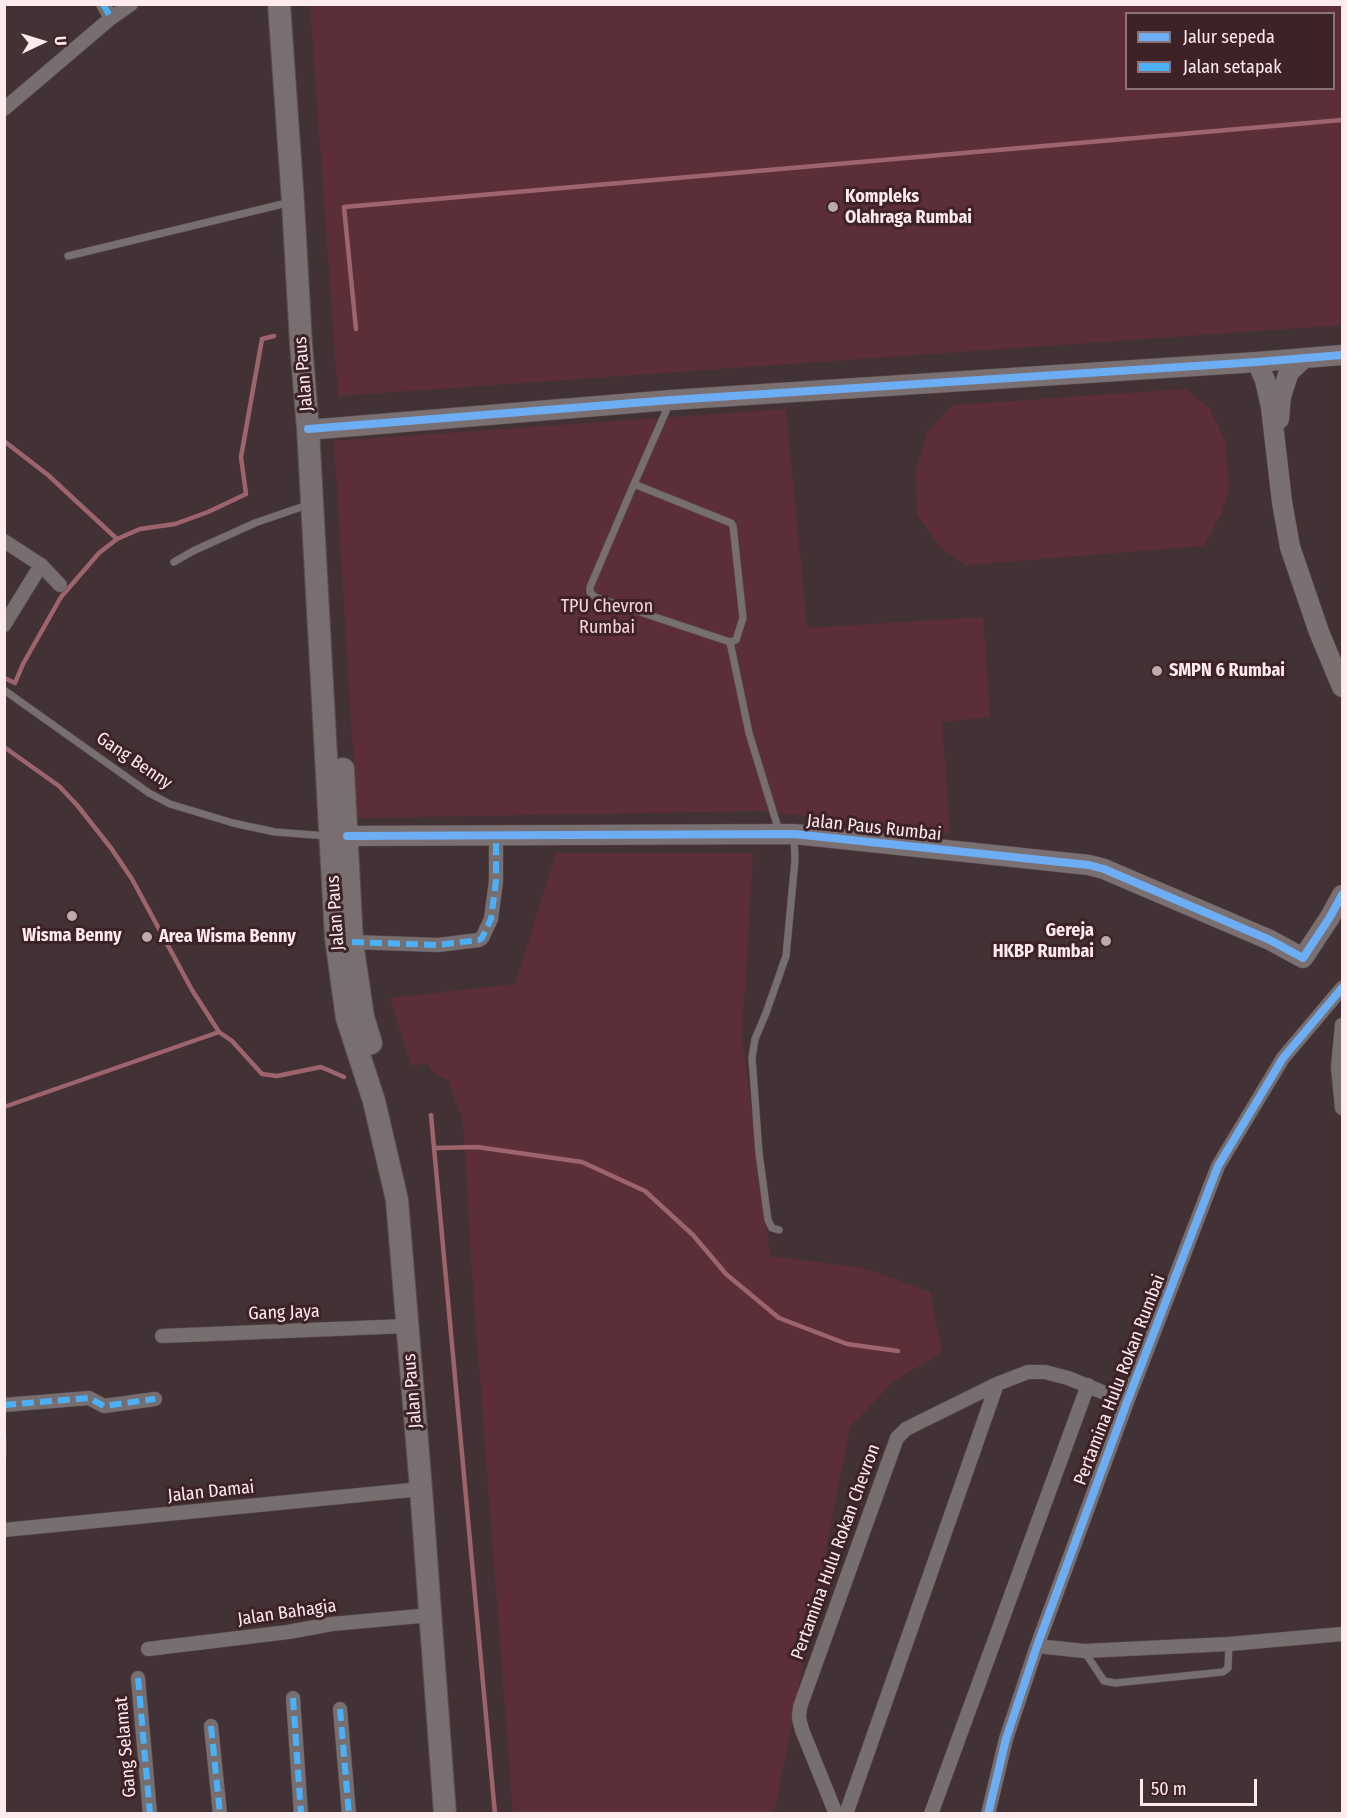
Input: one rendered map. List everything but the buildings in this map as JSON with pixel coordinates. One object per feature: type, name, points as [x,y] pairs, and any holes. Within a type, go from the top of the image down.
[{"type":"main road","name":"Jalan Paus","points":[[279,4],[301,344],[314,429],[312,503],[339,836],[363,1017],[389,1097],[411,1196],[436,1488],[459,1814]]},
{"type":"main road","name":"Jalan Paus","points":[[291,4],[339,836],[336,938],[347,1018],[374,1101],[397,1200],[445,1814]]},
{"type":"street","points":[[103,4],[111,18]]},
{"type":"street","points":[[4,109],[111,18],[131,4]]},
{"type":"street","points":[[314,429],[670,400],[1342,355]]},
{"type":"street","points":[[1273,439],[1279,422],[1281,396],[1289,372],[1304,358]]},
{"type":"street","points":[[1257,362],[1265,380],[1271,407],[1273,439],[1290,547],[1319,632],[1342,686]]},
{"type":"street","points":[[4,541],[41,565],[60,585]]},
{"type":"street","points":[[4,624],[41,565]]},
{"type":"street","name":"Jalan Paus Rumbai","points":[[339,836],[787,834],[1089,865],[1104,869],[1270,940],[1303,958],[1342,895]]},
{"type":"street","points":[[352,942],[438,945],[482,938],[491,919],[496,881],[496,836]]},
{"type":"street","name":"Pertamina Hulu Rokan Rumbai","points":[[987,1814],[1006,1738],[1036,1646],[1218,1166],[1283,1058],[1342,988]]},
{"type":"street","points":[[1342,1025],[1338,1067],[1342,1108]]},
{"type":"street","name":"Gang Jaya","points":[[162,1336],[407,1326]]},
{"type":"street","name":"Pertamina Hulu Rokan Chevron","points":[[836,1814],[802,1730],[799,1718],[800,1707],[897,1438],[906,1429],[997,1384],[1028,1372],[1045,1372],[1088,1385],[1127,1402]]},
{"type":"street","points":[[846,1814],[997,1384]]},
{"type":"street","points":[[931,1814],[1088,1385]]},
{"type":"street","points":[[4,1405],[90,1398],[104,1406],[155,1399]]},
{"type":"street","name":"Jalan Damai","points":[[4,1530],[421,1489]]},
{"type":"street","name":"Jalan Bahagia","points":[[148,1649],[288,1632],[332,1624],[431,1615]]},
{"type":"street","points":[[1036,1646],[1084,1652],[1229,1644],[1342,1634]]},
{"type":"street","name":"Gang Selamat","points":[[138,1678],[150,1814]]},
{"type":"street","points":[[293,1698],[301,1814]]},
{"type":"street","points":[[339,1708],[349,1814]]},
{"type":"street","points":[[212,1726],[220,1814]]},
{"type":"lane","points":[[68,256],[293,202]]},
{"type":"lane","points":[[634,484],[731,523],[733,526],[743,618],[736,640],[730,642],[595,597],[590,592],[590,587],[634,484],[670,400]]},
{"type":"lane","points":[[174,562],[192,551],[255,523],[312,503]]},
{"type":"lane","points":[[730,642],[748,733],[795,860],[786,956],[755,1039],[752,1059],[759,1153],[768,1220],[772,1228],[779,1230]]},
{"type":"lane","name":"Gang Benny","points":[[4,690],[148,793],[170,804],[233,823],[275,832],[339,836]]},
{"type":"lane","points":[[1084,1652],[1104,1680],[1115,1683],[1223,1672],[1228,1668],[1229,1644]]},
{"type":"green space","name":"Kompleks Olahraga Rumbai","points":[[310,5],[1342,5],[1342,325],[338,396]]},
{"type":"green space","points":[[1186,389],[1209,408],[1225,440],[1229,488],[1221,514],[1203,546],[966,565],[939,546],[917,515],[916,469],[927,432],[953,405]]},
{"type":"green space","name":"TPU Chevron Rumbai","points":[[786,409],[807,628],[983,617],[990,717],[942,722],[950,833],[761,811],[357,818],[334,441]]},
{"type":"green space","points":[[556,853],[753,853],[742,1036],[770,1256],[864,1268],[930,1292],[942,1352],[893,1382],[850,1427],[774,1813],[513,1813],[472,1274],[463,1121],[448,1080],[433,1073],[428,1063],[411,1066],[390,998],[515,984]]},
{"type":"waterway","points":[[356,329],[344,207],[1342,120]]},
{"type":"waterway","points":[[4,678],[15,683],[23,664],[61,597],[99,553],[117,539],[140,529],[175,524],[246,494],[241,457],[262,339],[274,336]]},
{"type":"waterway","points":[[4,441],[48,475],[117,539]]},
{"type":"waterway","points":[[4,747],[59,786],[111,848],[132,879],[192,990],[219,1032],[232,1041],[262,1074],[277,1076],[321,1067],[344,1077]]},
{"type":"waterway","points":[[4,1107],[219,1032]]},
{"type":"waterway","points":[[431,1115],[495,1814]]},
{"type":"waterway","points":[[434,1148],[477,1147],[582,1162],[645,1191],[693,1235],[726,1274],[779,1318],[847,1344],[898,1351]]},
{"type":"waterway","points":[[4,1438],[4,1457]]},
{"type":"marked path","points":[[103,4],[111,18]]},
{"type":"marked path","points":[[352,942],[438,945],[482,938],[491,919],[496,881],[496,836]]},
{"type":"marked path","points":[[4,1405],[89,1398],[104,1406],[155,1399]]},
{"type":"marked path","points":[[138,1678],[150,1814]]},
{"type":"marked path","points":[[293,1698],[301,1814]]},
{"type":"marked path","points":[[340,1709],[349,1814]]},
{"type":"marked path","points":[[211,1726],[220,1814]]},
{"type":"cycle path","points":[[308,429],[671,400],[1342,355]]},
{"type":"cycle path","points":[[347,836],[794,834],[1089,865],[1104,869],[1270,940],[1303,958],[1342,895]]},
{"type":"cycle path","points":[[988,1814],[1006,1739],[1037,1646],[1127,1402],[1218,1166],[1283,1058],[1342,988]]},
{"type":"place","name":"Kompleks Olahraga Rumbai","points":[[833,207]]},
{"type":"place","name":"SMPN 6 Rumbai","points":[[1157,671]]},
{"type":"place","name":"Wisma Benny","points":[[72,916]]},
{"type":"place","name":"Area Wisma Benny","points":[[147,937]]},
{"type":"place","name":"Gereja HKBP Rumbai","points":[[1106,941]]}]
